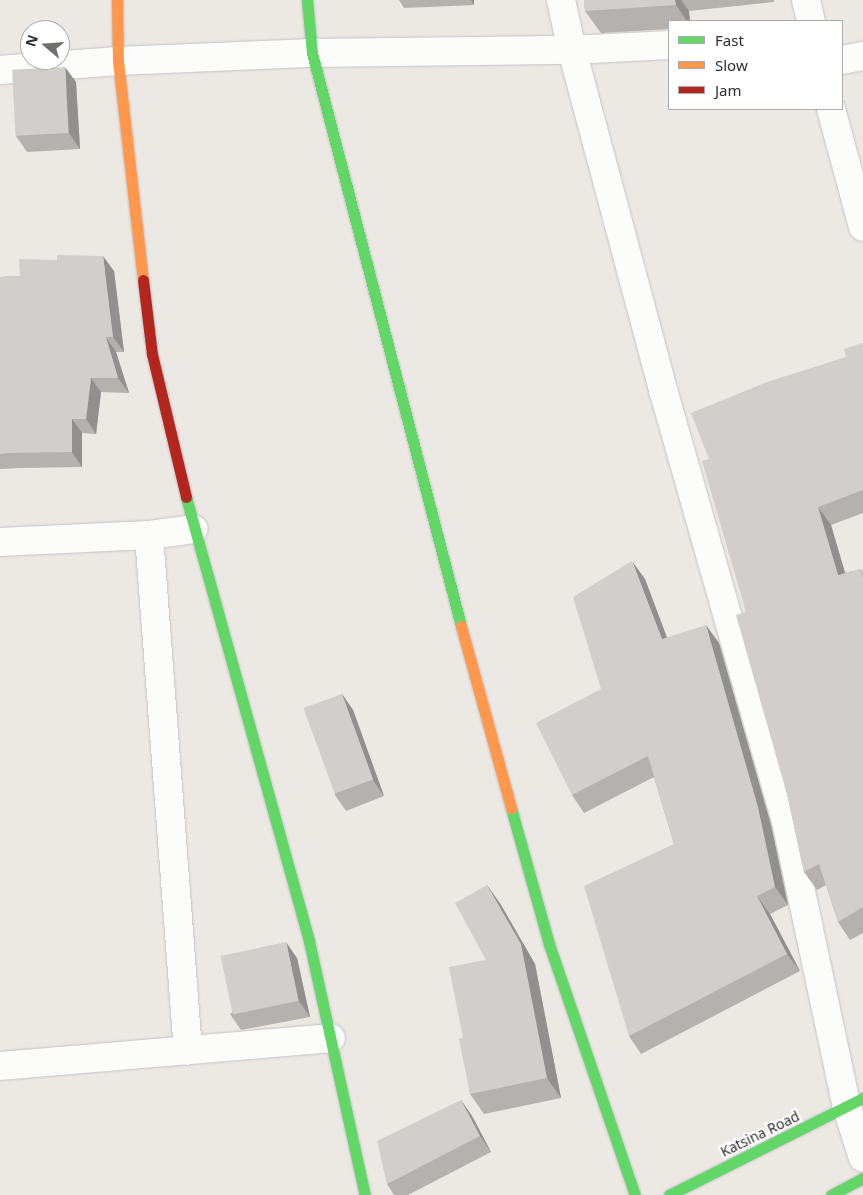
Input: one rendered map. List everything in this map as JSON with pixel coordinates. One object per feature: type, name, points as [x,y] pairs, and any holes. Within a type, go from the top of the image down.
[{"type":"main road","points":[[117,0],[118,61],[152,354],[194,529],[309,941],[366,1195]]},
{"type":"main road","points":[[308,0],[312,53],[444,567],[549,944],[635,1195]]},
{"type":"main road","name":"Katsina Road","points":[[669,1195],[855,1103]]},
{"type":"main road","points":[[831,1195],[863,1178]]},
{"type":"street","points":[[561,0],[572,50],[667,403],[786,821],[855,1103],[863,1158]]},
{"type":"street","points":[[806,0],[811,20]]},
{"type":"street","points":[[0,70],[118,61],[312,53],[572,50],[668,45]]},
{"type":"street","points":[[843,60],[863,56]]},
{"type":"street","points":[[831,110],[856,177],[863,227]]},
{"type":"street","points":[[0,542],[150,535],[194,529]]},
{"type":"street","points":[[150,535],[188,1051]]},
{"type":"street","points":[[0,1066],[331,1038]]},
{"type":"building","points":[[584,0],[675,0],[676,5],[585,11]]},
{"type":"building","points":[[12,70],[65,70],[68,133],[16,136]]},
{"type":"building","points":[[57,255],[103,256],[113,337],[106,337],[118,378],[91,378],[86,419],[72,419],[72,452],[0,454],[0,277],[20,276],[19,259],[57,260]]},
{"type":"building","points":[[863,343],[863,490],[818,507],[838,575],[861,569],[863,578],[863,907],[838,922],[819,864],[804,872],[788,798],[736,615],[746,612],[702,461],[709,459],[691,413],[767,382],[846,357],[844,349]]},
{"type":"building","points":[[632,561],[662,639],[706,625],[758,807],[775,887],[757,896],[787,954],[629,1036],[584,886],[674,844],[648,756],[572,795],[536,723],[601,689],[573,597]]},
{"type":"building","points":[[342,694],[373,780],[335,794],[303,708]]},
{"type":"building","points":[[487,885],[521,944],[547,1078],[470,1094],[459,1039],[463,1038],[449,967],[486,960],[455,903]]},
{"type":"building","points":[[286,942],[298,1001],[233,1015],[220,956]]},
{"type":"building","points":[[461,1100],[480,1136],[387,1184],[377,1141]]},
{"type":"traffic: fast","points":[[307,0],[312,53],[461,626]]},
{"type":"traffic: fast","points":[[186,497],[309,941],[365,1195]]},
{"type":"traffic: fast","points":[[511,808],[549,944],[635,1195]]},
{"type":"traffic: fast","points":[[669,1195],[863,1098]]},
{"type":"traffic: fast","points":[[831,1195],[863,1178]]},
{"type":"traffic: slow","points":[[117,0],[118,61],[143,280]]},
{"type":"traffic: slow","points":[[461,626],[511,808]]},
{"type":"traffic: jam","points":[[143,280],[152,354],[186,497]]}]
